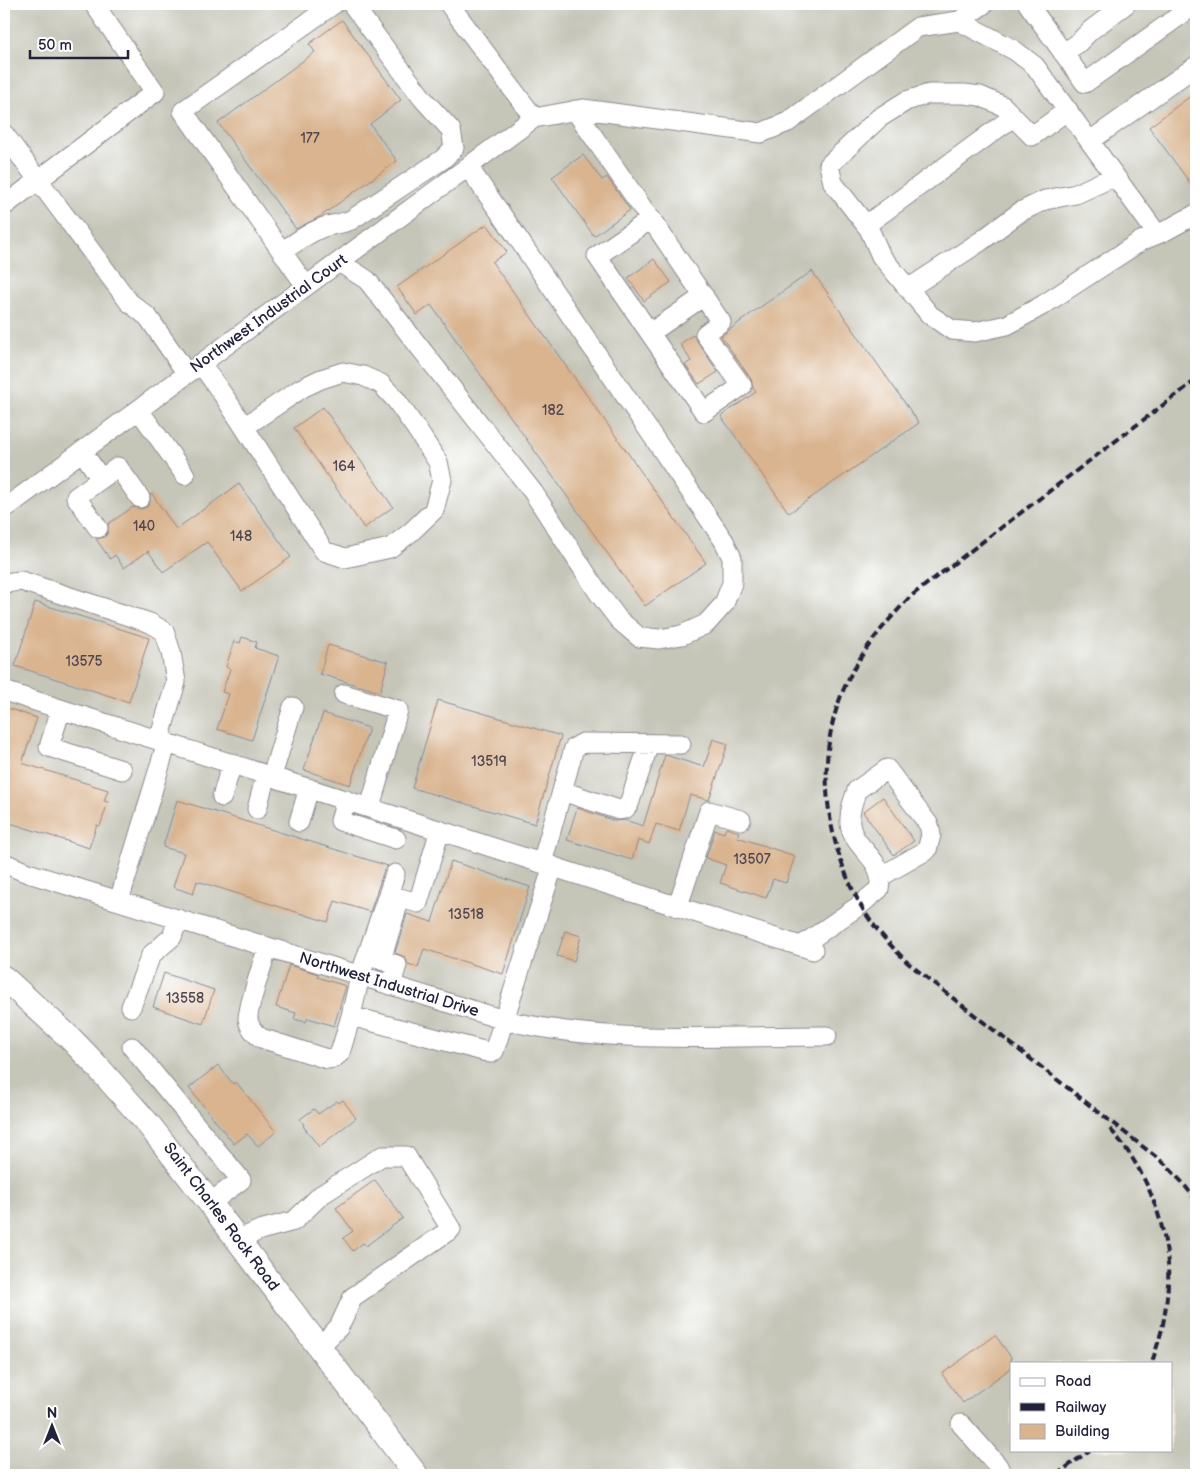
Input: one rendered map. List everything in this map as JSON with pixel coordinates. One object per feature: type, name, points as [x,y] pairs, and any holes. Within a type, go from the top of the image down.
[{"type":"main road","name":"Saint Charles Rock Road","points":[[4,978],[46,1015],[109,1079],[160,1138],[416,1475]]},
{"type":"street","points":[[4,206],[155,92],[94,4]]},
{"type":"street","points":[[306,286],[183,111],[334,4]]},
{"type":"street","points":[[282,252],[316,230],[351,220],[443,159],[454,148],[451,130],[423,99],[352,4]]},
{"type":"street","points":[[449,4],[534,118]]},
{"type":"street","points":[[984,4],[959,21],[1014,50],[1035,66],[1157,234]]},
{"type":"street","points":[[1028,4],[1085,83],[1196,4]]},
{"type":"street","points":[[1064,52],[1077,44],[1091,30],[1126,4]]},
{"type":"street","name":"Northwest Industrial Court","points":[[4,509],[534,118],[583,109],[761,133],[788,122],[918,27],[959,21]]},
{"type":"street","points":[[1090,141],[1196,66]]},
{"type":"street","points":[[1068,110],[1032,136],[1003,106],[980,96],[929,94],[906,101],[879,118],[829,165],[833,183],[866,225],[881,256],[930,315],[952,330],[975,332],[1007,325],[1142,241],[1196,214]]},
{"type":"street","points":[[575,110],[651,219],[722,322],[705,334],[742,386],[704,412],[597,256],[651,219]]},
{"type":"street","points":[[866,225],[1013,117]]},
{"type":"street","points":[[4,134],[129,302],[148,317],[244,427],[324,551],[345,558],[390,548],[411,532],[434,510],[442,480],[438,462],[396,400],[381,384],[363,376],[343,372],[321,379],[302,388],[244,427]]},
{"type":"street","points":[[339,262],[368,280],[534,492],[600,595],[619,620],[638,637],[660,639],[682,635],[706,624],[724,604],[732,583],[732,558],[724,541],[468,167]]},
{"type":"street","points":[[908,289],[981,241],[1020,212],[1045,200],[1076,194],[1116,176]]},
{"type":"street","points":[[650,334],[704,296]]},
{"type":"street","points":[[139,410],[185,475]]},
{"type":"street","points":[[82,452],[101,479]]},
{"type":"street","points":[[98,528],[76,497],[101,479],[118,467],[140,498]]},
{"type":"street","points":[[4,583],[21,581],[150,622],[164,631],[171,652],[176,682],[163,741],[119,901]]},
{"type":"street","points":[[4,691],[807,948],[879,889],[880,877],[875,865],[855,838],[850,826],[850,815],[857,790],[888,769],[929,825],[931,836],[927,850],[880,877]]},
{"type":"street","points":[[344,694],[398,710],[370,807]]},
{"type":"street","points":[[256,809],[293,707]]},
{"type":"street","points":[[61,709],[49,747],[122,770]]},
{"type":"street","points":[[351,1016],[491,1052],[494,1051],[547,864],[562,792],[574,748],[584,743],[681,744]]},
{"type":"street","points":[[562,792],[619,810],[625,809],[629,804],[649,744]]},
{"type":"street","points":[[222,797],[232,763]]},
{"type":"street","points":[[299,822],[309,788]]},
{"type":"street","points":[[346,800],[340,822],[396,839]]},
{"type":"street","points":[[678,906],[709,811],[741,820]]},
{"type":"street","points":[[391,985],[397,965],[381,960],[400,898],[418,903],[440,830]]},
{"type":"street","name":"Northwest Industrial Drive","points":[[4,862],[25,872],[504,1020],[533,1027],[632,1037],[827,1036]]},
{"type":"street","points":[[268,947],[248,1015],[249,1022],[257,1035],[330,1059],[337,1057],[340,1053],[351,1016],[360,976],[394,874]]},
{"type":"street","points":[[131,1007],[151,955],[172,937],[178,919]]},
{"type":"street","points":[[132,1047],[241,1180],[210,1203]]},
{"type":"street","points":[[238,1240],[260,1230],[294,1221],[320,1195],[382,1156],[406,1156],[451,1229],[353,1297],[340,1327],[319,1348]]},
{"type":"street","points":[[961,1424],[998,1466],[1002,1475]]},
{"type":"shaded area","points":[[4,4],[1196,4],[1196,1475],[4,1475]]},
{"type":"building","points":[[342,20],[401,100],[370,124],[397,161],[321,216],[296,229],[218,123],[315,52],[309,44]]},
{"type":"building","points":[[1196,92],[1196,191],[1149,127]]},
{"type":"building","points":[[583,155],[602,180],[607,177],[630,210],[594,236],[552,177]]},
{"type":"building","points":[[487,224],[507,252],[492,262],[706,563],[645,606],[431,305],[417,315],[397,287]]},
{"type":"building","points":[[654,259],[671,282],[644,301],[628,278]]},
{"type":"building","points":[[812,271],[919,423],[789,513],[721,416],[756,392],[751,379],[721,336]]},
{"type":"building","points":[[693,335],[718,372],[699,384],[685,365],[691,361],[680,344]]},
{"type":"building","points":[[323,407],[393,507],[364,528],[294,428]]},
{"type":"building","points":[[239,484],[291,557],[242,591],[207,542],[163,572],[148,551],[124,568],[115,555],[110,559],[96,539],[105,537],[108,532],[108,524],[133,507],[141,509],[147,507],[150,502],[150,495],[152,494],[176,529]]},
{"type":"building","points":[[35,602],[149,638],[129,702],[15,666]]},
{"type":"building","points":[[242,637],[257,642],[255,648],[279,656],[252,740],[217,729],[229,694],[222,692],[230,669],[226,667],[234,641],[240,643]]},
{"type":"building","points":[[328,645],[388,662],[380,692],[320,674]]},
{"type":"building","points":[[438,700],[561,736],[535,824],[412,788]]},
{"type":"building","points":[[4,707],[37,718],[22,763],[108,790],[104,801],[108,802],[100,826],[97,825],[89,848],[4,821]]},
{"type":"building","points":[[323,713],[369,728],[350,785],[304,770]]},
{"type":"building","points":[[713,739],[728,744],[709,800],[690,795],[679,831],[656,824],[649,844],[638,840],[632,860],[567,840],[577,808],[615,821],[625,820],[643,826],[665,755],[704,767]]},
{"type":"building","points":[[883,797],[914,841],[894,855],[863,812]]},
{"type":"building","points":[[177,800],[388,866],[384,870],[370,912],[335,901],[328,922],[197,881],[193,894],[173,887],[184,853],[163,847]]},
{"type":"building","points":[[726,828],[739,832],[737,837],[795,856],[786,883],[773,879],[766,898],[720,883],[726,865],[706,858],[715,830],[724,833]]},
{"type":"building","points":[[451,861],[530,887],[503,974],[424,949],[418,967],[408,964],[405,957],[395,953],[407,914],[432,922]]},
{"type":"building","points":[[565,931],[581,936],[574,961],[557,956]]},
{"type":"building","points":[[289,965],[318,974],[317,977],[346,986],[334,1026],[308,1018],[306,1022],[294,1019],[296,1013],[276,1007]]},
{"type":"building","points":[[164,973],[214,990],[203,1024],[153,1007]]},
{"type":"building","points":[[218,1065],[233,1084],[236,1082],[276,1132],[258,1146],[247,1134],[234,1144],[189,1088]]},
{"type":"building","points":[[343,1100],[356,1118],[319,1147],[300,1119],[314,1109],[318,1114],[337,1101],[339,1103]]},
{"type":"building","points":[[375,1180],[403,1218],[366,1246],[363,1243],[353,1251],[343,1238],[353,1231],[336,1208]]},
{"type":"building","points":[[995,1335],[1011,1357],[1010,1369],[963,1403],[942,1374]]},
{"type":"railway","points":[[1196,380],[911,596],[871,642],[851,674],[839,701],[831,730],[827,760],[830,820],[837,849],[847,877],[860,904],[876,928],[908,963],[1165,1164],[1196,1200]]},
{"type":"railway","points":[[1110,1129],[1122,1143],[1142,1175],[1157,1209],[1166,1246],[1168,1264],[1167,1298],[1162,1329],[1152,1362]]},
{"type":"railway","points":[[1056,1475],[1087,1452]]}]
